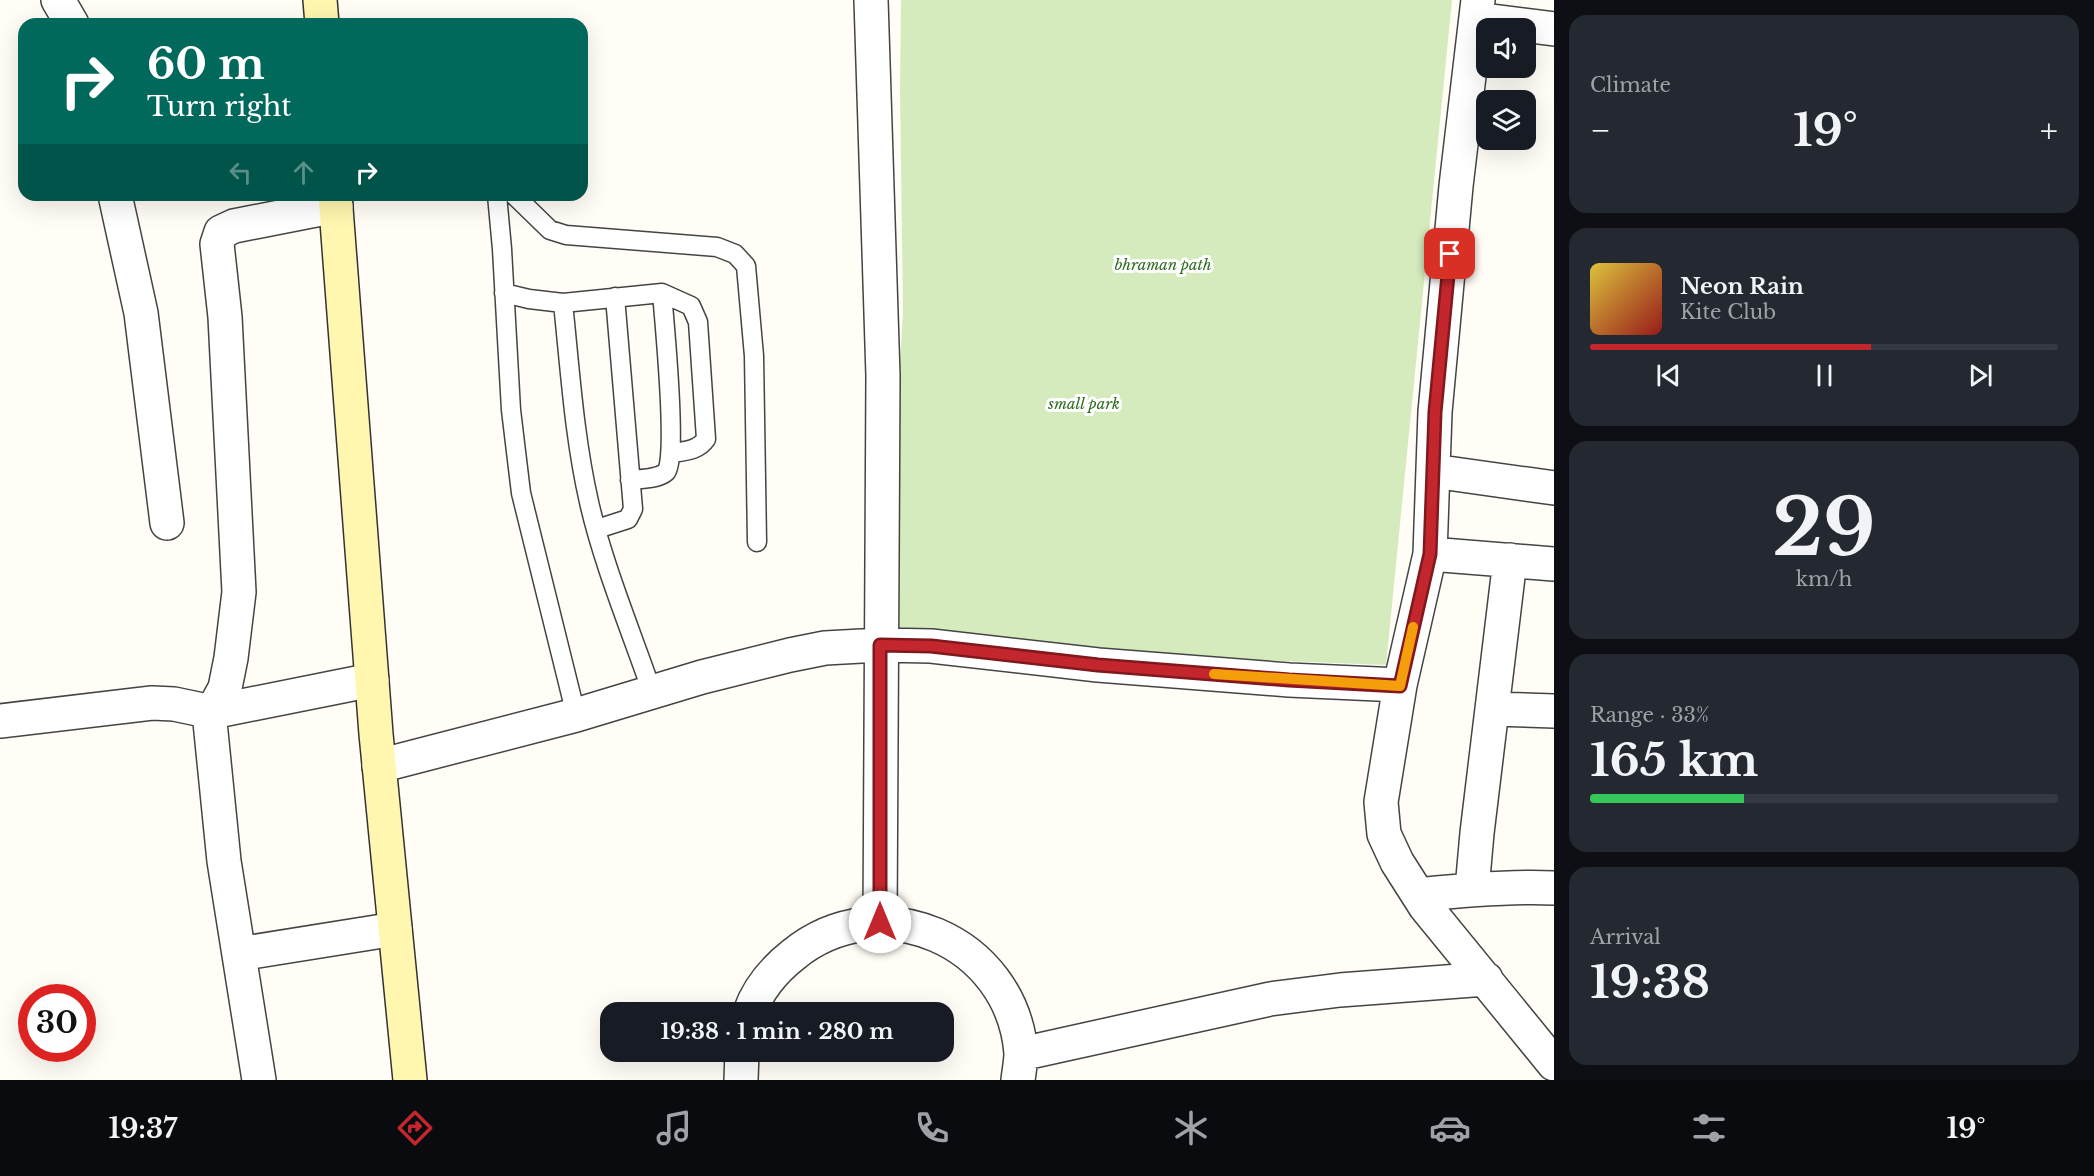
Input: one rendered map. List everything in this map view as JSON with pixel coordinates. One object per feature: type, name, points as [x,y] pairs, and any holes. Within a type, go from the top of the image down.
[{"type":"street","points":[[58,0],[68,18]]},
{"type":"street","points":[[320,0],[322,18]]},
{"type":"street","points":[[871,0],[883,376],[880,922]]},
{"type":"street","points":[[1554,29],[1477,9],[1454,210],[1435,412],[1430,554],[1400,686],[1381,802],[1384,834],[1397,862],[1419,896],[1554,1064]]},
{"type":"street","points":[[116,201],[141,313],[167,524]]},
{"type":"street","points":[[259,1080],[219,822],[210,722],[212,712],[225,688],[239,592],[225,316],[217,244],[221,232],[234,226],[335,201],[379,766],[410,1080]]},
{"type":"street","points":[[1433,471],[1554,488]]},
{"type":"street","points":[[1430,554],[1554,564]]},
{"type":"street","points":[[1472,889],[1510,560]]},
{"type":"street","points":[[379,766],[576,715],[702,677],[825,648],[880,645],[931,646],[1098,665],[1400,686]]},
{"type":"street","points":[[0,721],[152,703],[174,704],[212,712],[372,680]]},
{"type":"street","points":[[1492,708],[1553,703]]},
{"type":"street","points":[[1419,896],[1517,886],[1554,888]]},
{"type":"street","points":[[753,1002],[776,968],[806,944],[842,928],[880,922],[910,926],[939,935],[965,950],[987,971],[1004,996],[1016,1024],[1019,1067],[1270,999],[1340,990],[1486,979]]},
{"type":"street","points":[[239,954],[395,929]]},
{"type":"lane","points":[[498,201],[511,410],[521,493],[576,715]]},
{"type":"lane","points":[[520,201],[550,230],[566,235],[717,247],[735,254],[746,266],[754,356],[756,542]]},
{"type":"lane","points":[[504,293],[563,303],[662,293],[692,306],[698,322],[706,439],[701,446],[694,449],[671,453]]},
{"type":"lane","points":[[630,480],[657,476],[666,471],[670,462],[662,293]]},
{"type":"lane","points":[[597,530],[628,519],[633,509],[615,297]]},
{"type":"lane","points":[[563,303],[575,422],[589,502],[652,692]]},
{"type":"green space","name":"bhraman path","points":[[901,0],[1452,0],[1386,665],[883,645],[903,313]]},
{"type":"slow traffic","points":[[1214,674],[1400,686],[1413,627]]},
{"type":"route","points":[[880,922],[880,645],[931,646],[1098,665],[1400,686],[1430,554],[1435,412],[1450,254]]},
{"type":"park label","name":"small park","points":[[1084,403]]}]
